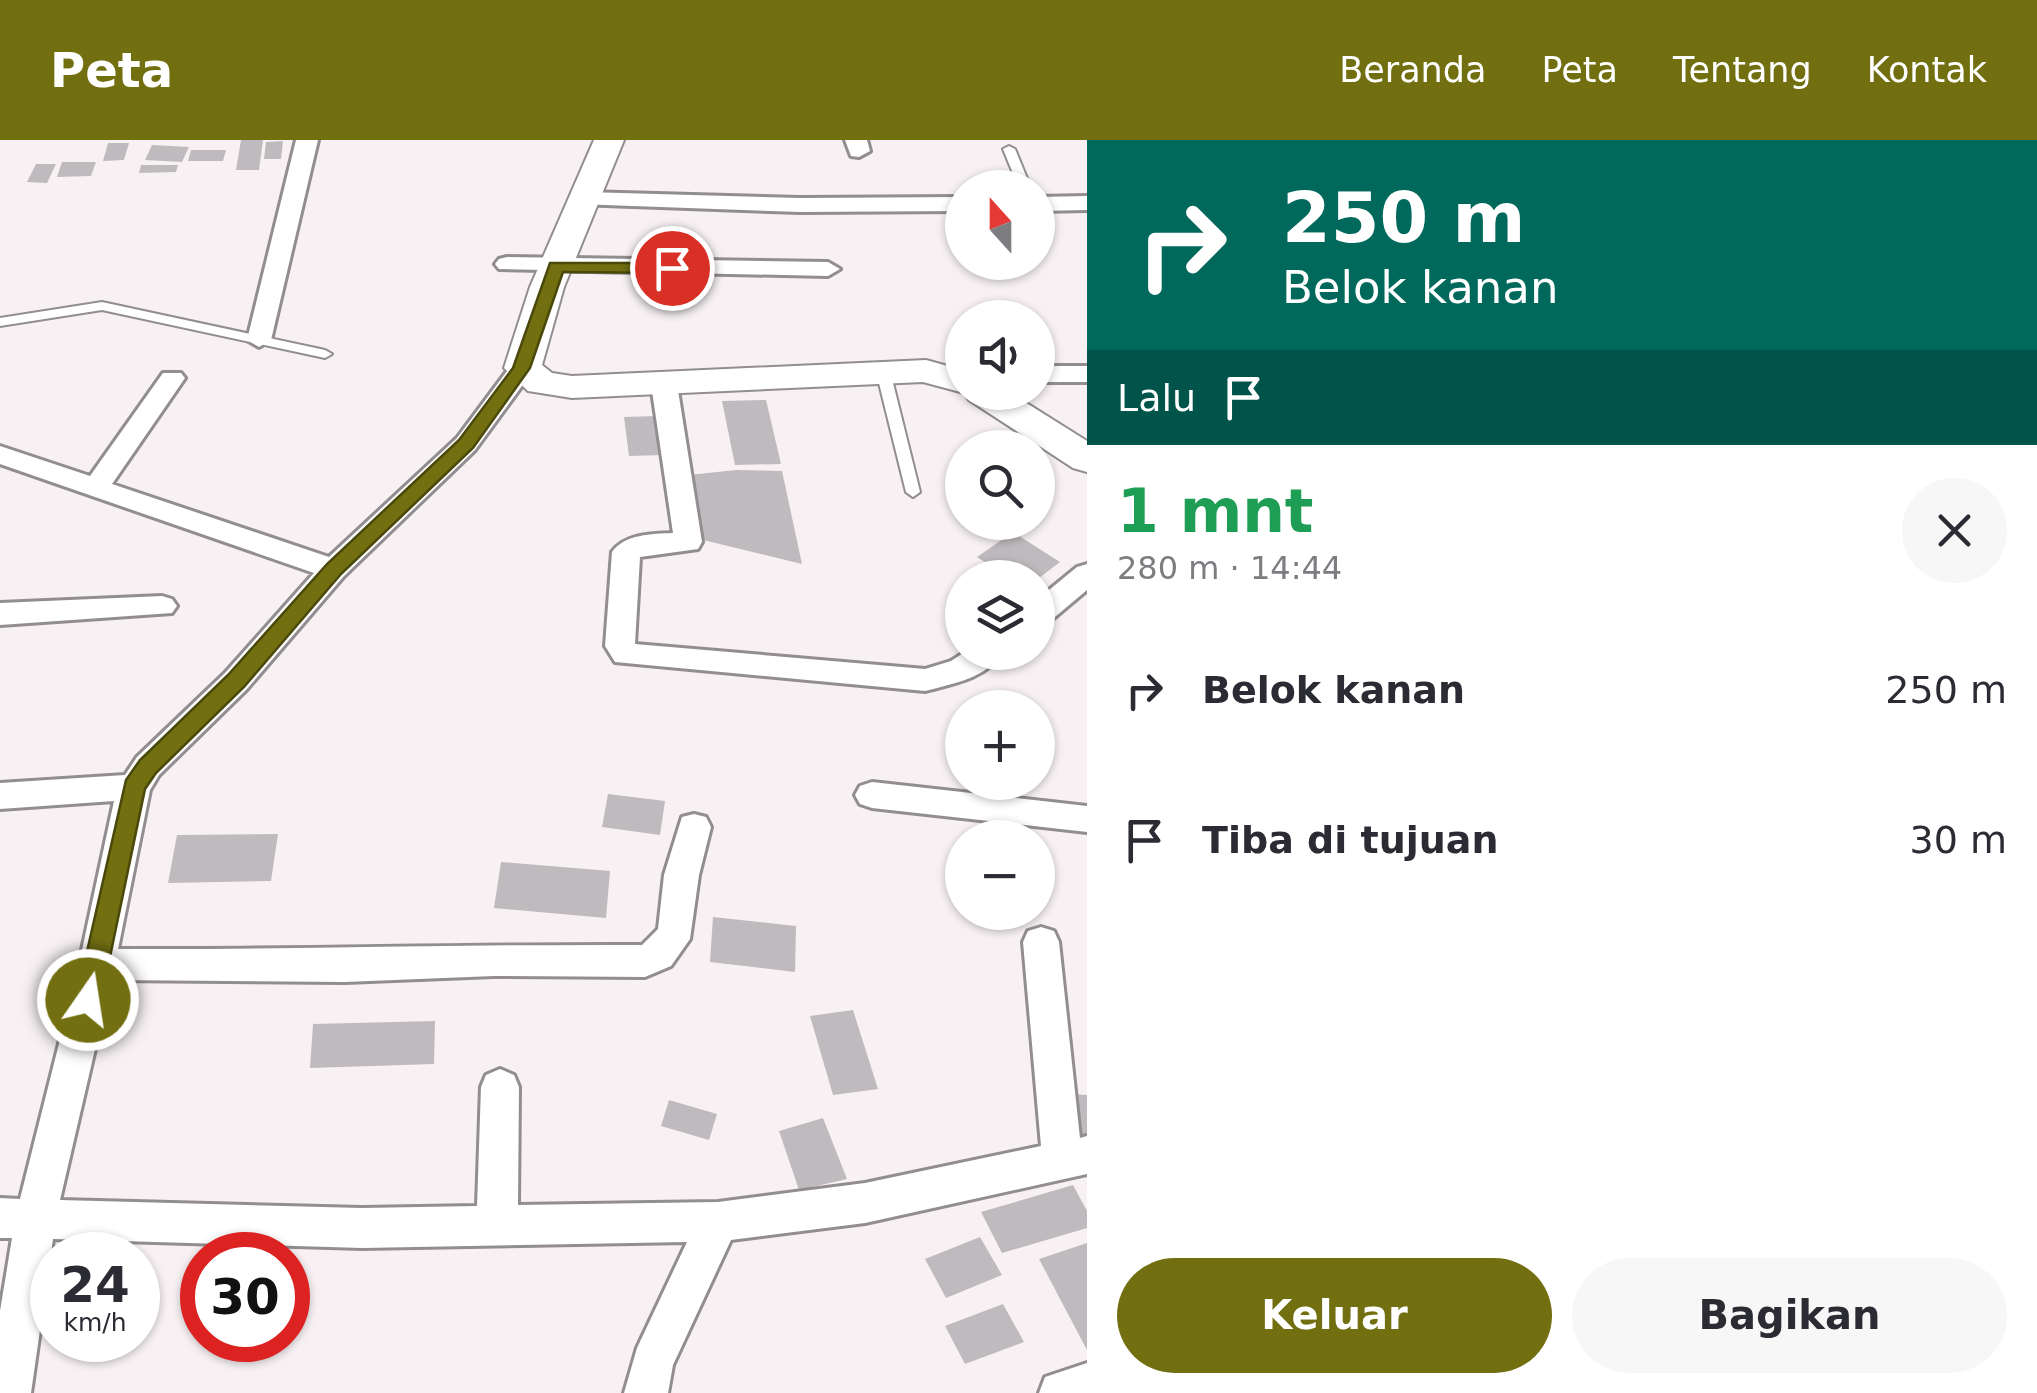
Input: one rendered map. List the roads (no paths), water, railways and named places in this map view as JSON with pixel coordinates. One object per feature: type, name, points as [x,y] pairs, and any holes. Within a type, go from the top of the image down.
[{"type":"street","points":[[259,340],[307,140]]},
{"type":"street","points":[[9,1393],[18,1218],[97,964],[134,787],[160,753],[236,681],[334,569],[466,444],[522,368],[556,267],[609,140]]},
{"type":"street","points":[[585,200],[945,204]]},
{"type":"street","points":[[1055,204],[1087,203]]},
{"type":"street","points":[[507,264],[828,269]]},
{"type":"street","points":[[522,368],[541,383],[572,388],[882,371],[926,371],[945,376]]},
{"type":"street","points":[[1055,374],[1087,374]]},
{"type":"street","points":[[96,486],[172,378]]},
{"type":"street","points":[[664,384],[688,542],[645,544],[626,552],[620,646],[626,654],[924,680],[961,670]]},
{"type":"street","points":[[1009,410],[1087,459]]},
{"type":"street","points":[[0,456],[334,569]]},
{"type":"street","points":[[1055,601],[1087,574]]},
{"type":"street","points":[[0,614],[162,606]]},
{"type":"street","points":[[0,796],[134,787]]},
{"type":"street","points":[[872,795],[1087,819]]},
{"type":"street","points":[[97,964],[345,966],[494,960],[644,961],[664,951],[678,930],[680,883],[694,827]]},
{"type":"street","points":[[18,1218],[362,1228],[718,1222],[865,1203],[1075,1156],[1041,942]]},
{"type":"street","points":[[497,1226],[500,1087]]},
{"type":"street","points":[[646,1393],[652,1362],[718,1222]]},
{"type":"street","points":[[1062,1393],[1087,1385]]},
{"type":"lane","points":[[1009,149],[1017,170]]},
{"type":"lane","points":[[0,322],[102,306],[324,354]]},
{"type":"lane","points":[[882,371],[913,492]]}]
